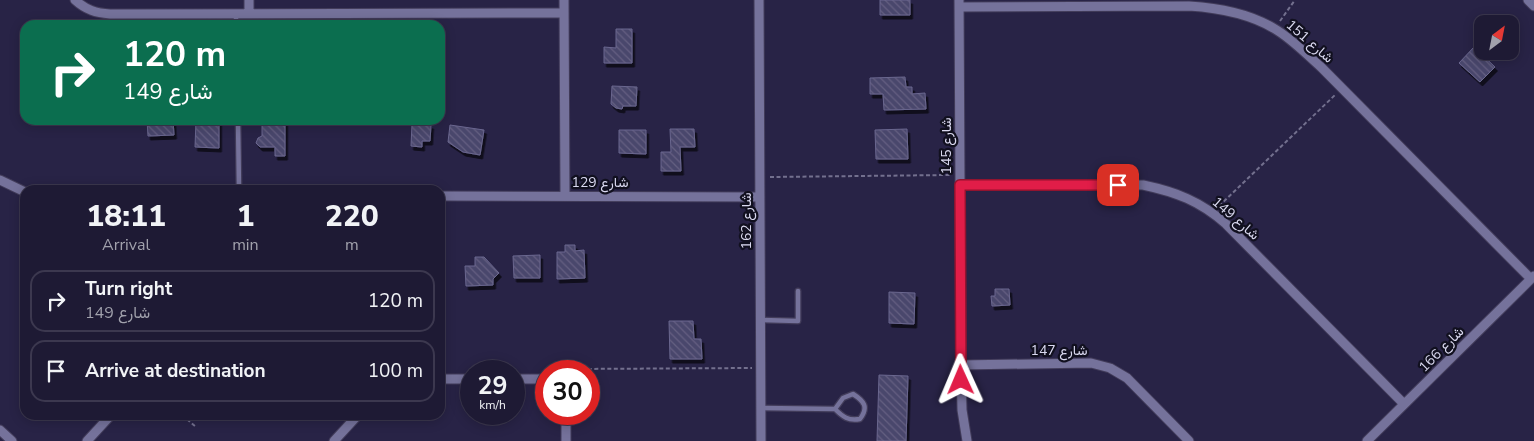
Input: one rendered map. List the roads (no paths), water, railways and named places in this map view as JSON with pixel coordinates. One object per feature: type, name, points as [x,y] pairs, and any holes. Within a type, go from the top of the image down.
[{"type":"street","points":[[75,0],[90,11],[100,14],[564,13]]},
{"type":"street","points":[[249,0],[249,14]]},
{"type":"street","points":[[564,0],[565,196]]},
{"type":"street","name":"شارع 162","points":[[760,0],[761,441]]},
{"type":"street","points":[[1528,0],[1534,6]]},
{"type":"street","name":"شارع 151","points":[[959,3],[1189,6],[1219,8],[1248,16],[1275,29],[1299,47],[1533,278]]},
{"type":"street","name":"شارع 145","points":[[959,3],[960,365],[962,410],[967,441]]},
{"type":"street","points":[[0,180],[20,190]]},
{"type":"street","name":"شارع 149","points":[[960,185],[1143,186],[1168,190],[1192,199],[1213,212],[1245,242],[1404,404]]},
{"type":"street","name":"شارع 129","points":[[445,196],[760,197]]},
{"type":"street","name":"شارع 166","points":[[1367,441],[1533,278]]},
{"type":"street","name":"شارع 147","points":[[960,365],[1091,363],[1110,368],[1127,378],[1189,441]]},
{"type":"street","points":[[445,379],[460,379]]},
{"type":"street","points":[[87,441],[106,420]]},
{"type":"street","points":[[334,441],[353,420]]},
{"type":"street","points":[[566,425],[566,441]]},
{"type":"street","points":[[0,430],[12,441]]},
{"type":"lane","points":[[236,14],[236,20]]},
{"type":"lane","points":[[238,125],[239,185]]},
{"type":"lane","points":[[760,320],[793,322],[798,320],[798,291]]},
{"type":"lane","points":[[761,408],[835,409],[845,418],[853,420],[860,419],[864,414],[865,406],[862,399],[853,394],[843,398],[835,409]]}]
